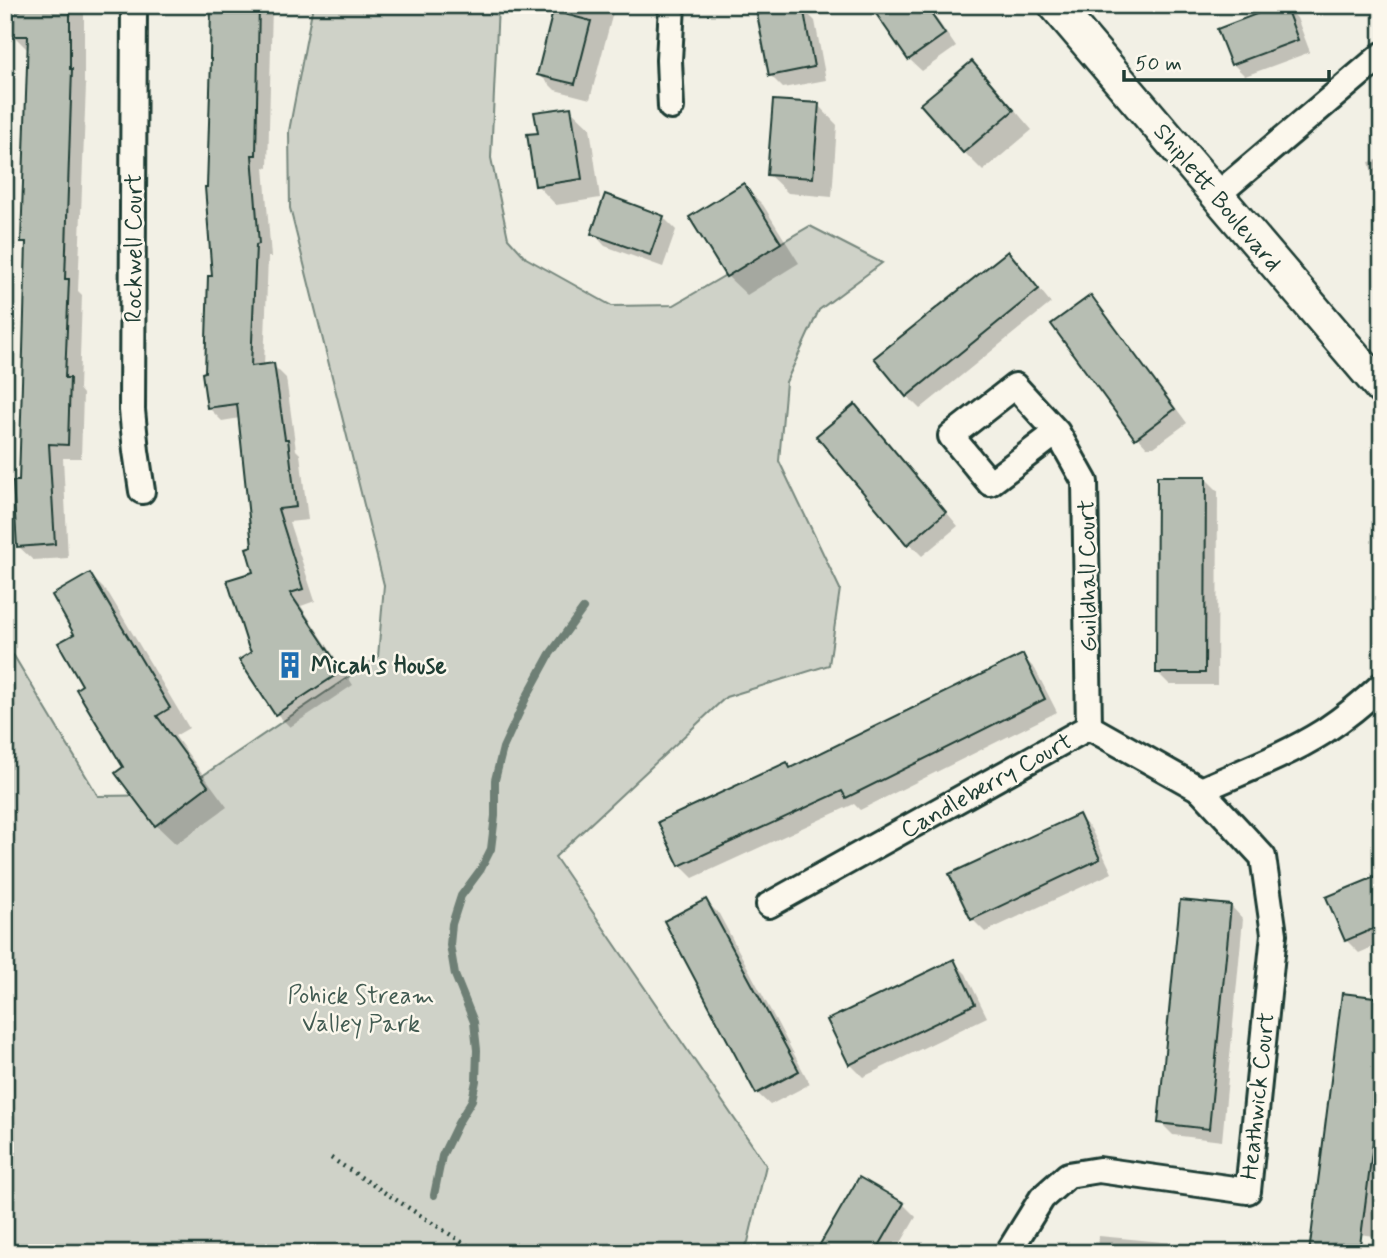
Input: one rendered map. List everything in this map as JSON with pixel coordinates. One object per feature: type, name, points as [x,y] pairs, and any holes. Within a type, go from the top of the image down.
[{"type":"street","name":"Rockwell Court","points":[[134,5],[132,410],[142,491]]},
{"type":"street","points":[[671,107],[669,60],[672,5]]},
{"type":"street","name":"Shiplett Boulevard","points":[[1055,5],[1382,389]]},
{"type":"street","points":[[1217,195],[1382,55]]},
{"type":"street","name":"Guildhall Court","points":[[1057,432],[1085,482],[1089,727]]},
{"type":"street","points":[[1201,790],[1321,733],[1357,708],[1382,685]]},
{"type":"street","name":"Candleberry Court","points":[[769,905],[1089,727],[1201,790]]},
{"type":"street","name":"Heathwick Court","points":[[1008,1253],[1042,1198],[1068,1175],[1099,1170],[1248,1191],[1274,934],[1263,857],[1201,790]]},
{"type":"path","points":[[331,1158],[479,1253]]},
{"type":"green space","name":"Pohick Stream Valley Park","points":[[313,5],[498,5],[491,158],[508,238],[526,258],[612,306],[674,305],[810,226],[882,263],[819,310],[786,382],[779,461],[840,589],[829,665],[726,697],[555,857],[766,1165],[748,1242],[739,1253],[5,1253],[5,649],[14,656],[98,796],[174,795],[378,657],[384,585],[290,208],[289,131]]},
{"type":"building","points":[[20,5],[70,5],[72,69],[65,279],[69,279],[65,378],[70,378],[68,445],[49,444],[55,544],[17,547],[13,481],[19,481],[26,242],[21,242],[28,36],[11,36],[11,11],[20,10]]},
{"type":"building","points":[[211,5],[259,5],[256,155],[252,155],[259,244],[256,245],[251,366],[274,363],[285,439],[288,439],[296,507],[278,509],[303,589],[290,593],[342,671],[275,715],[239,660],[251,652],[227,580],[253,572],[246,548],[252,546],[237,404],[207,408],[202,373],[205,372],[208,276],[212,276],[205,187]]},
{"type":"building","points":[[870,5],[925,5],[945,34],[908,60]]},
{"type":"building","points":[[1285,5],[1298,40],[1231,65],[1217,29]]},
{"type":"building","points":[[803,6],[814,67],[769,76],[757,14]]},
{"type":"building","points":[[553,11],[591,21],[575,84],[537,75]]},
{"type":"building","points":[[972,61],[1014,110],[963,153],[920,104]]},
{"type":"building","points":[[773,100],[819,103],[813,178],[767,175]]},
{"type":"building","points":[[571,107],[582,179],[535,186],[527,134],[538,133],[534,112]]},
{"type":"building","points":[[744,183],[781,243],[726,277],[689,217]]},
{"type":"building","points":[[605,194],[664,216],[650,255],[591,234]]},
{"type":"building","points":[[1008,251],[1039,289],[906,397],[874,358]]},
{"type":"building","points":[[1091,295],[1175,409],[1135,439],[1051,324]]},
{"type":"building","points":[[855,404],[946,512],[907,545],[816,436]]},
{"type":"building","points":[[1157,476],[1206,476],[1205,673],[1156,673]]},
{"type":"building","points":[[90,573],[170,708],[157,716],[208,786],[155,826],[115,773],[123,767],[76,689],[82,685],[58,643],[74,634],[52,595]]},
{"type":"building","points":[[1023,654],[1045,699],[846,798],[842,791],[679,866],[658,822],[787,762],[790,768]]},
{"type":"building","points":[[1079,814],[1100,859],[971,920],[949,874]]},
{"type":"building","points":[[1382,874],[1382,925],[1345,941],[1326,897]]},
{"type":"building","points":[[706,899],[799,1071],[756,1094],[664,921]]},
{"type":"building","points":[[1180,900],[1231,905],[1209,1129],[1158,1123]]},
{"type":"building","points":[[954,959],[975,1004],[849,1065],[827,1020]]},
{"type":"building","points":[[1342,993],[1382,998],[1382,1073],[1359,1253],[1309,1253]]},
{"type":"building","points":[[859,1177],[904,1203],[875,1253],[815,1253]]},
{"type":"waterway","points":[[434,1195],[442,1156],[472,1100],[476,1081],[474,1022],[455,975],[450,945],[452,924],[461,896],[481,869],[491,849],[495,780],[503,748],[550,654],[583,609]]},
{"type":"place","name":"Micah's House","points":[[290,665]]}]
